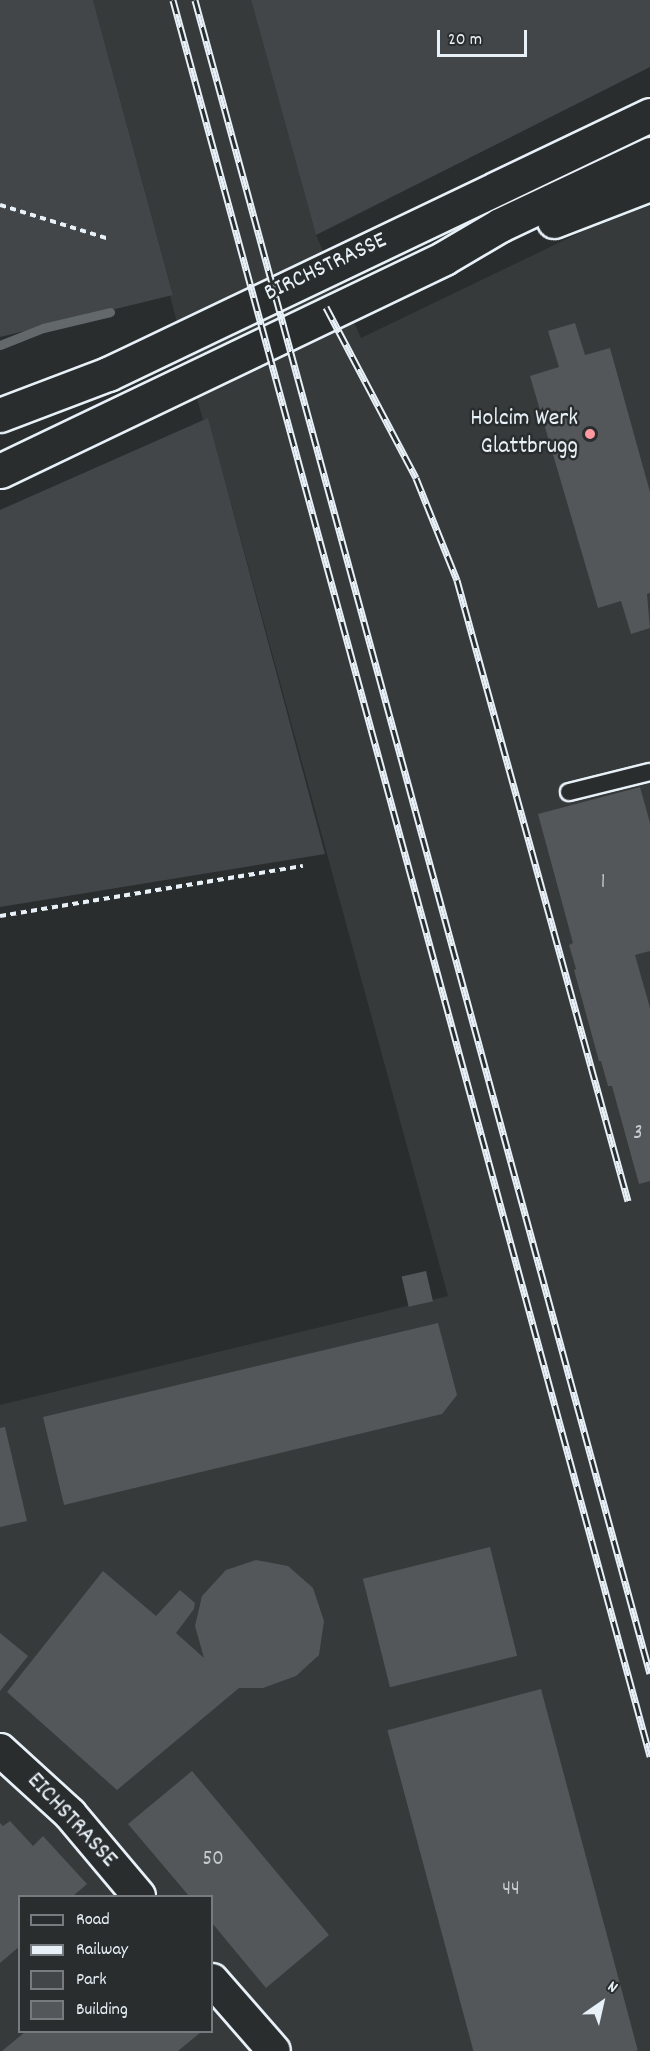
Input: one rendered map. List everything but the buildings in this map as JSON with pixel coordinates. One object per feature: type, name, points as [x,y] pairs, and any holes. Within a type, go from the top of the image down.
[{"type":"main road","name":"BIRCHSTRASSE","points":[[0,415],[108,374],[650,115]]},
{"type":"main road","name":"BIRCHSTRASSE","points":[[0,471],[444,258],[500,225],[650,154]]},
{"type":"main road","name":"BIRCHSTRASSE","points":[[444,258],[507,240],[650,184]]},
{"type":"street","name":"EICHSTRASSE","points":[[0,1750],[70,1814],[138,1895]]},
{"type":"street","points":[[213,1981],[274,2051]]},
{"type":"lane","points":[[569,792],[650,772]]},
{"type":"path","points":[[0,205],[109,239]]},
{"type":"path","points":[[0,916],[303,866]]},
{"type":"shaded area","points":[[93,0],[251,0],[316,235],[361,338],[650,199],[650,2051],[0,2051],[0,1405],[448,1296],[208,419],[203,420],[170,296],[173,294]]},
{"type":"green space","points":[[0,0],[93,0],[173,295],[0,337]]},
{"type":"green space","points":[[251,0],[650,0],[650,67],[316,235]]},
{"type":"green space","points":[[208,418],[325,854],[0,907],[0,510]]},
{"type":"waterway","points":[[0,345],[43,328],[110,312]]},
{"type":"railway","points":[[173,0],[650,1756]]},
{"type":"railway","points":[[195,0],[650,1673]]},
{"type":"railway","points":[[326,307],[416,478],[457,580],[628,1201]]},
{"type":"place","name":"Holcim Werk Glattbrugg","points":[[590,434]]}]
